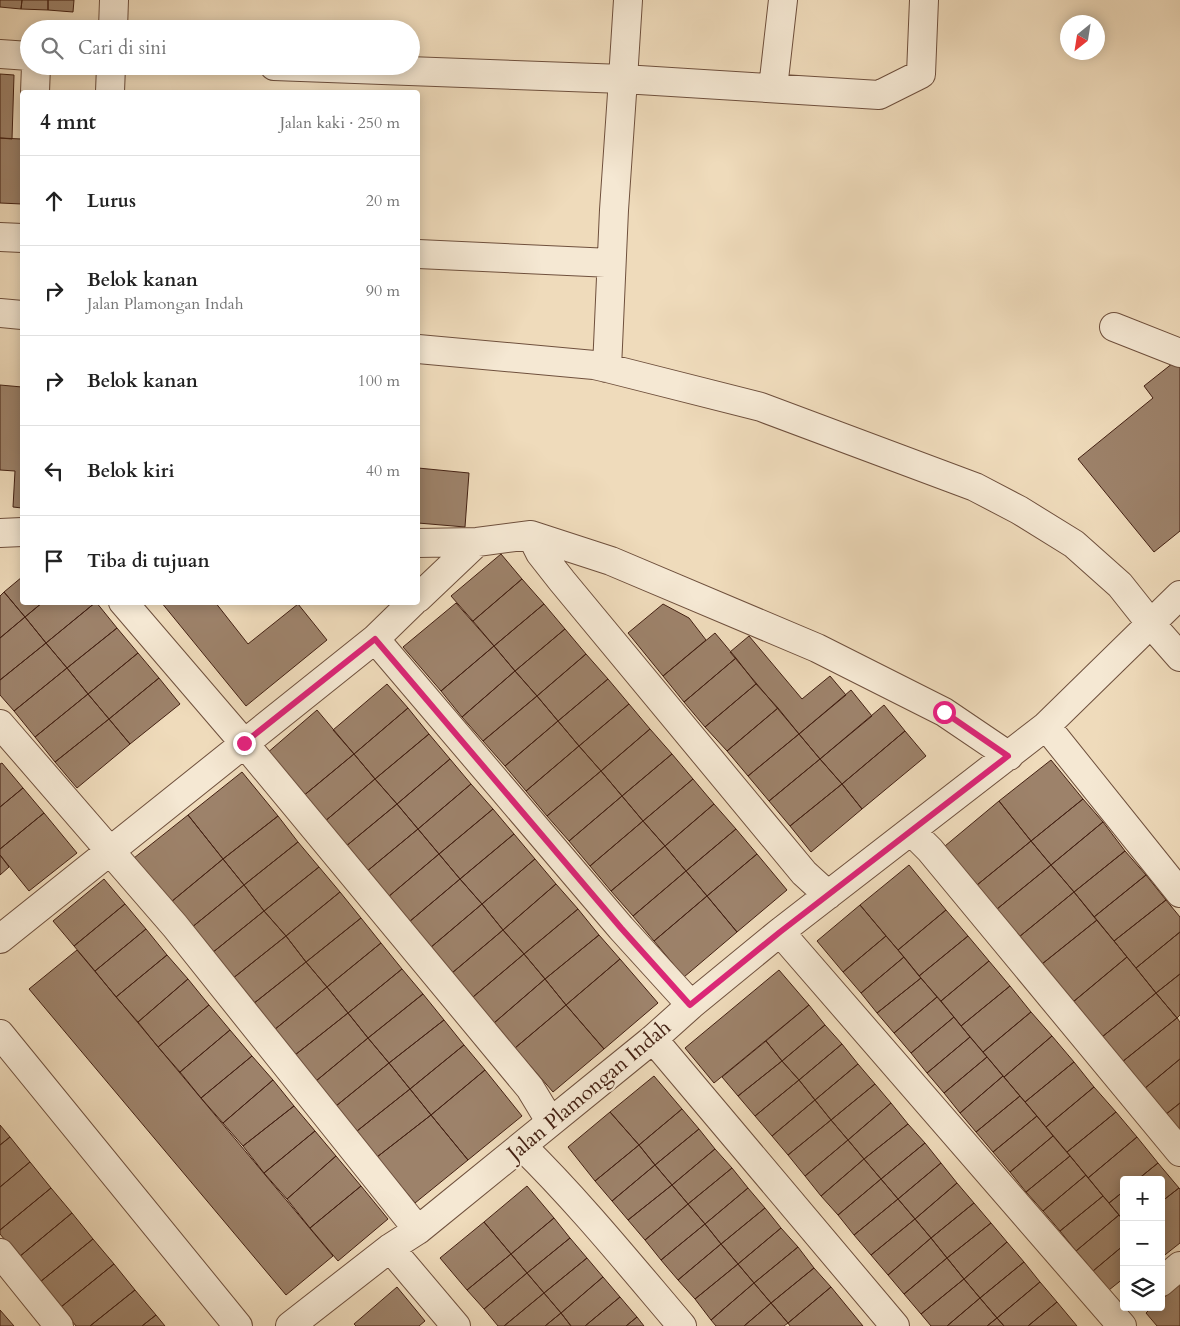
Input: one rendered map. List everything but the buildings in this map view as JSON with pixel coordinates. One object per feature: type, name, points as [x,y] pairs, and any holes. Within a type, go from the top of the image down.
[{"type":"street","points":[[113,20],[114,0]]},
{"type":"street","points":[[607,368],[611,264],[628,0]]},
{"type":"street","points":[[773,88],[783,0]]},
{"type":"street","points":[[420,72],[623,80],[879,95],[921,74],[924,0]]},
{"type":"street","points":[[0,54],[20,55]]},
{"type":"street","points":[[35,90],[36,75]]},
{"type":"street","points":[[110,90],[111,75]]},
{"type":"street","points":[[0,237],[20,238]]},
{"type":"street","points":[[420,254],[611,264]]},
{"type":"street","points":[[0,313],[20,315]]},
{"type":"street","points":[[1114,327],[1180,353]]},
{"type":"street","points":[[420,349],[594,365],[607,368],[761,407],[975,487],[1019,510],[1074,544],[1120,585],[1180,656]]},
{"type":"street","points":[[0,533],[20,532]]},
{"type":"street","points":[[531,535],[540,553],[562,581],[804,873],[828,896]]},
{"type":"street","points":[[420,543],[477,542],[531,535],[611,561],[817,648],[944,712],[1008,756]]},
{"type":"street","points":[[420,596],[477,542]]},
{"type":"street","name":"Jalan Plamongan Indah","points":[[290,1326],[390,1248],[418,1230],[653,1039],[690,1005],[780,932],[1046,726],[1180,595]]},
{"type":"street","points":[[126,605],[244,743],[530,1088],[550,1121]]},
{"type":"street","points":[[0,939],[375,639],[410,605]]},
{"type":"street","points":[[375,639],[621,928],[690,1005]]},
{"type":"street","points":[[0,724],[175,926],[418,1230]]},
{"type":"street","points":[[1046,726],[1180,893]]},
{"type":"street","points":[[912,831],[930,850],[1180,1152]]},
{"type":"street","points":[[780,932],[1119,1320]]},
{"type":"street","points":[[0,1034],[238,1326]]},
{"type":"street","points":[[653,1039],[895,1326]]},
{"type":"street","points":[[522,1146],[542,1165],[599,1229],[682,1326]]},
{"type":"street","points":[[390,1248],[456,1326]]},
{"type":"street","points":[[0,1254],[59,1326]]},
{"type":"street","points":[[1165,1279],[1180,1266]]},
{"type":"route","points":[[244,743],[375,639],[621,928],[690,1005],[780,932],[1008,756],[944,712]]}]
